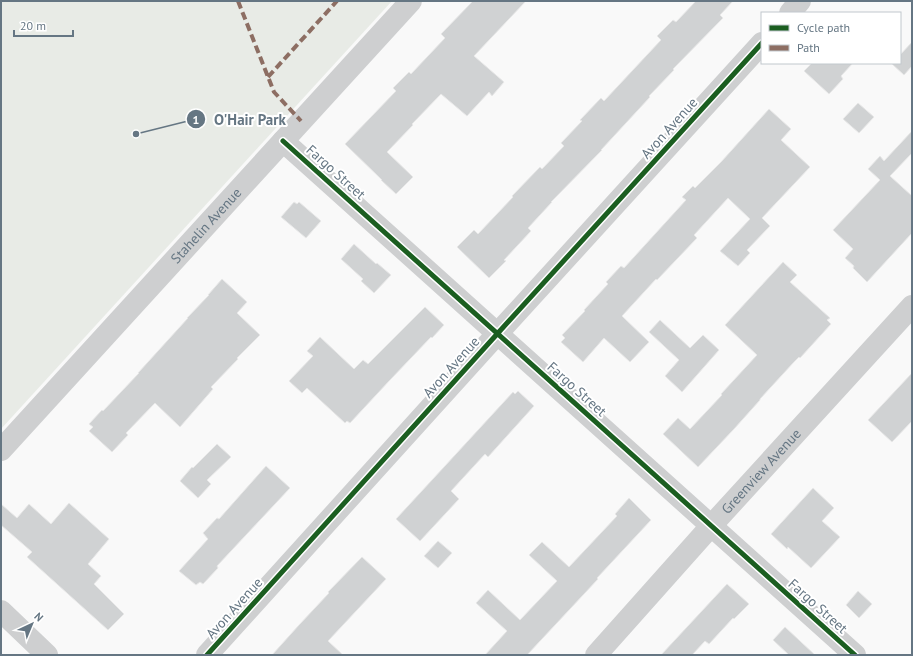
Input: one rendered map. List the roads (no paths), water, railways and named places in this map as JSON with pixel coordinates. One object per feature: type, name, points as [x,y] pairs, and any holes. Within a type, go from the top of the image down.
[{"type":"street","name":"Stahelin Avenue","points":[[1,450],[410,1]]},
{"type":"street","points":[[791,12],[800,1]]},
{"type":"street","name":"Avon Avenue","points":[[207,655],[761,44]]},
{"type":"street","name":"Fargo Street","points":[[283,141],[855,655]]},
{"type":"street","name":"Greenview Avenue","points":[[596,655],[711,526],[912,306]]},
{"type":"street","points":[[1,611],[47,655]]},
{"type":"place","name":"O'Hair Park","points":[[136,134]]}]
